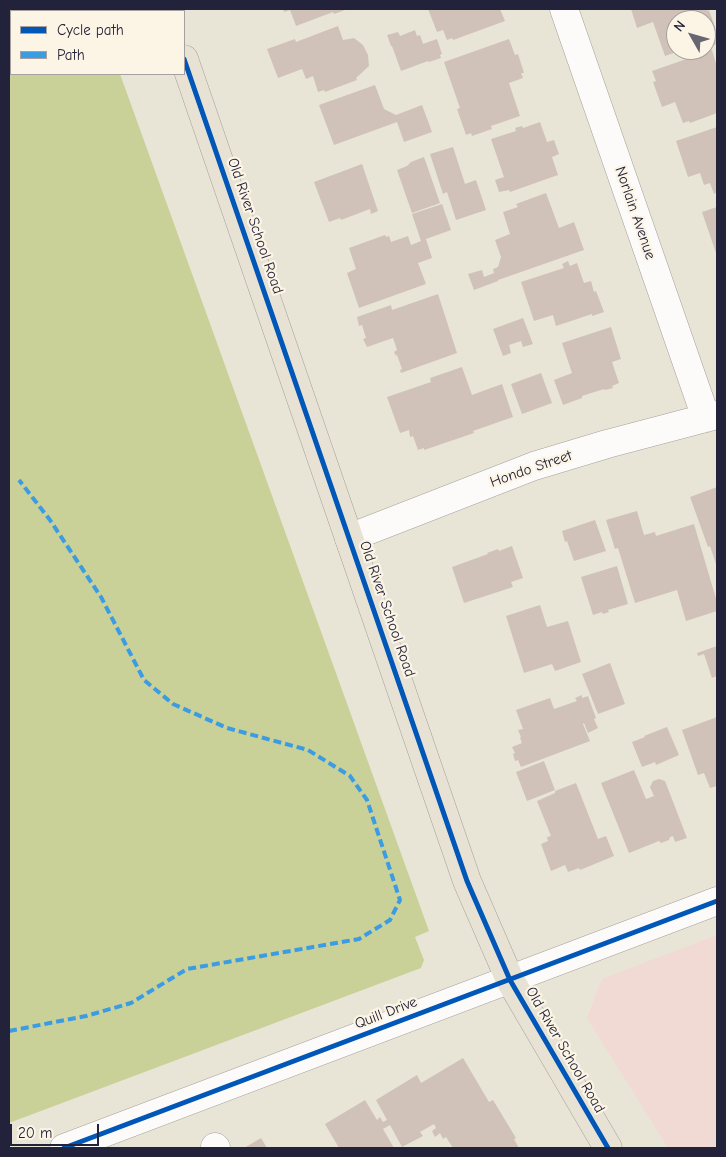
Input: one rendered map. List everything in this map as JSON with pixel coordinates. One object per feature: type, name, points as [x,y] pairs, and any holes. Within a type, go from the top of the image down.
[{"type":"main road","name":"Old River School Road","points":[[185,62],[467,881],[510,980],[608,1148]]},
{"type":"street","name":"Norlain Avenue","points":[[564,9],[712,417]]},
{"type":"street","name":"Hondo Street","points":[[349,538],[534,466],[606,444],[712,417]]},
{"type":"street","name":"Quill Drive","points":[[64,1148],[717,901]]},
{"type":"shaded area","points":[[717,935],[717,1148],[668,1148],[587,1018],[602,979]]},
{"type":"green space","points":[[9,9],[96,9],[10,10],[10,75],[120,75],[429,931],[415,937],[424,960],[421,968],[9,1123]]},
{"type":"building","points":[[283,9],[348,9],[334,14],[333,12],[296,26],[290,10],[284,12]]},
{"type":"building","points":[[428,9],[500,9],[505,21],[453,40],[452,38],[447,40],[443,30],[437,32]]},
{"type":"building","points":[[631,9],[708,10],[666,10],[665,56],[653,22],[637,28]]},
{"type":"building","points":[[338,26],[343,40],[354,38],[363,45],[368,55],[369,66],[356,78],[357,80],[325,92],[324,90],[318,92],[313,76],[306,79],[302,69],[278,78],[267,49],[295,39],[296,42]]},
{"type":"building","points":[[415,30],[417,36],[420,35],[423,44],[437,39],[442,54],[440,55],[441,58],[401,71],[387,35],[398,32],[400,36]]},
{"type":"building","points":[[509,39],[515,55],[518,54],[524,73],[521,73],[523,78],[509,83],[520,116],[491,126],[492,129],[472,136],[471,133],[466,135],[457,109],[460,108],[444,62]]},
{"type":"building","points":[[683,60],[715,60],[717,67],[717,113],[690,123],[689,121],[683,123],[675,102],[662,107],[653,82],[656,81],[652,71]]},
{"type":"building","points":[[375,85],[384,109],[396,115],[422,105],[432,132],[404,142],[397,122],[334,145],[319,105]]},
{"type":"building","points":[[540,122],[547,142],[554,140],[559,154],[552,157],[558,175],[510,192],[509,190],[499,192],[495,180],[504,177],[491,139],[516,131],[515,128],[522,126],[523,128]]},
{"type":"building","points":[[717,127],[717,192],[714,194],[710,183],[704,185],[700,173],[688,177],[676,141]]},
{"type":"building","points":[[453,147],[465,184],[476,180],[486,210],[456,220],[447,192],[443,194],[430,154]]},
{"type":"building","points":[[424,157],[440,203],[412,213],[397,170]]},
{"type":"building","points":[[362,164],[378,211],[371,214],[370,209],[341,220],[340,218],[329,222],[314,182]]},
{"type":"building","points":[[546,193],[559,228],[574,222],[584,250],[474,290],[468,274],[482,270],[484,277],[494,273],[493,269],[498,267],[501,257],[495,240],[510,234],[503,212],[518,207],[516,204]]},
{"type":"building","points":[[442,204],[451,230],[426,239],[432,258],[418,263],[426,284],[359,308],[347,273],[356,269],[349,248],[385,235],[386,237],[389,236],[391,242],[408,236],[411,245],[421,241],[412,214]]},
{"type":"building","points":[[717,207],[717,256],[702,212]]},
{"type":"building","points":[[568,261],[570,266],[577,263],[584,283],[591,281],[604,312],[556,326],[553,315],[534,321],[521,282],[564,268],[562,264]]},
{"type":"building","points":[[438,294],[457,353],[401,373],[400,370],[402,369],[394,352],[397,350],[393,338],[367,347],[363,339],[366,338],[362,325],[359,326],[357,317],[391,305],[392,310]]},
{"type":"building","points":[[523,318],[533,344],[523,347],[521,341],[509,345],[511,353],[503,356],[493,329]]},
{"type":"building","points":[[611,327],[621,359],[612,362],[619,383],[612,386],[613,388],[582,396],[582,398],[563,405],[554,380],[572,373],[562,343]]},
{"type":"building","points":[[462,367],[472,395],[502,384],[513,417],[473,431],[474,433],[424,450],[424,448],[418,450],[413,436],[410,437],[409,430],[400,433],[387,397],[431,382],[430,378]]},
{"type":"building","points":[[541,373],[552,403],[522,414],[511,384]]},
{"type":"building","points":[[717,487],[717,567],[690,497]]},
{"type":"building","points":[[637,511],[644,535],[655,532],[656,536],[694,524],[717,602],[717,611],[686,621],[677,590],[635,603],[618,548],[615,549],[606,520]]},
{"type":"building","points":[[595,520],[606,551],[574,561],[562,531]]},
{"type":"building","points":[[512,546],[523,578],[511,582],[513,587],[464,603],[452,567],[498,549],[499,551]]},
{"type":"building","points":[[617,566],[628,604],[608,610],[609,612],[603,614],[602,612],[593,615],[581,577]]},
{"type":"building","points":[[540,605],[547,627],[568,621],[581,662],[555,671],[552,664],[524,673],[506,616]]},
{"type":"building","points":[[717,646],[717,676],[712,678],[704,654],[698,656],[697,653]]},
{"type":"building","points":[[610,663],[625,704],[598,714],[582,674]]},
{"type":"building","points":[[582,695],[582,698],[588,696],[598,728],[588,733],[583,724],[590,741],[521,767],[518,760],[515,761],[513,754],[515,753],[512,747],[522,743],[518,730],[523,729],[516,710],[550,698],[554,709],[577,701],[575,698]]},
{"type":"building","points":[[717,717],[717,786],[710,788],[704,773],[698,775],[682,730]]},
{"type":"building","points":[[667,727],[679,755],[656,765],[655,762],[642,767],[632,742]]},
{"type":"building","points":[[544,761],[555,790],[527,801],[516,772]]},
{"type":"building","points":[[634,770],[646,799],[654,796],[650,787],[653,781],[659,779],[665,781],[687,838],[675,842],[673,836],[669,840],[661,843],[659,841],[629,853],[601,783]]},
{"type":"building","points":[[576,783],[598,839],[606,836],[614,856],[580,870],[579,868],[568,872],[565,865],[551,871],[541,844],[548,841],[547,837],[551,836],[537,801],[555,793],[555,791]]},
{"type":"building","points":[[463,1058],[489,1102],[493,1100],[516,1138],[514,1139],[519,1148],[453,1148],[446,1137],[443,1139],[440,1133],[435,1137],[432,1131],[436,1128],[434,1124],[420,1132],[423,1136],[402,1147],[390,1125],[383,1129],[394,1148],[339,1148],[325,1124],[365,1100],[377,1120],[380,1117],[383,1122],[387,1120],[376,1100],[417,1075],[421,1083]]},
{"type":"building","points":[[261,1138],[267,1148],[244,1148]]},
{"type":"marked path","points":[[9,1031],[86,1016],[131,1003],[187,969],[359,939],[390,920],[400,900],[367,800],[350,776],[308,750],[227,728],[173,704],[144,680],[101,597],[50,520],[19,480]]},
{"type":"cycle path","points":[[185,62],[467,881],[510,980],[608,1148]]},
{"type":"cycle path","points":[[64,1148],[717,901]]}]
